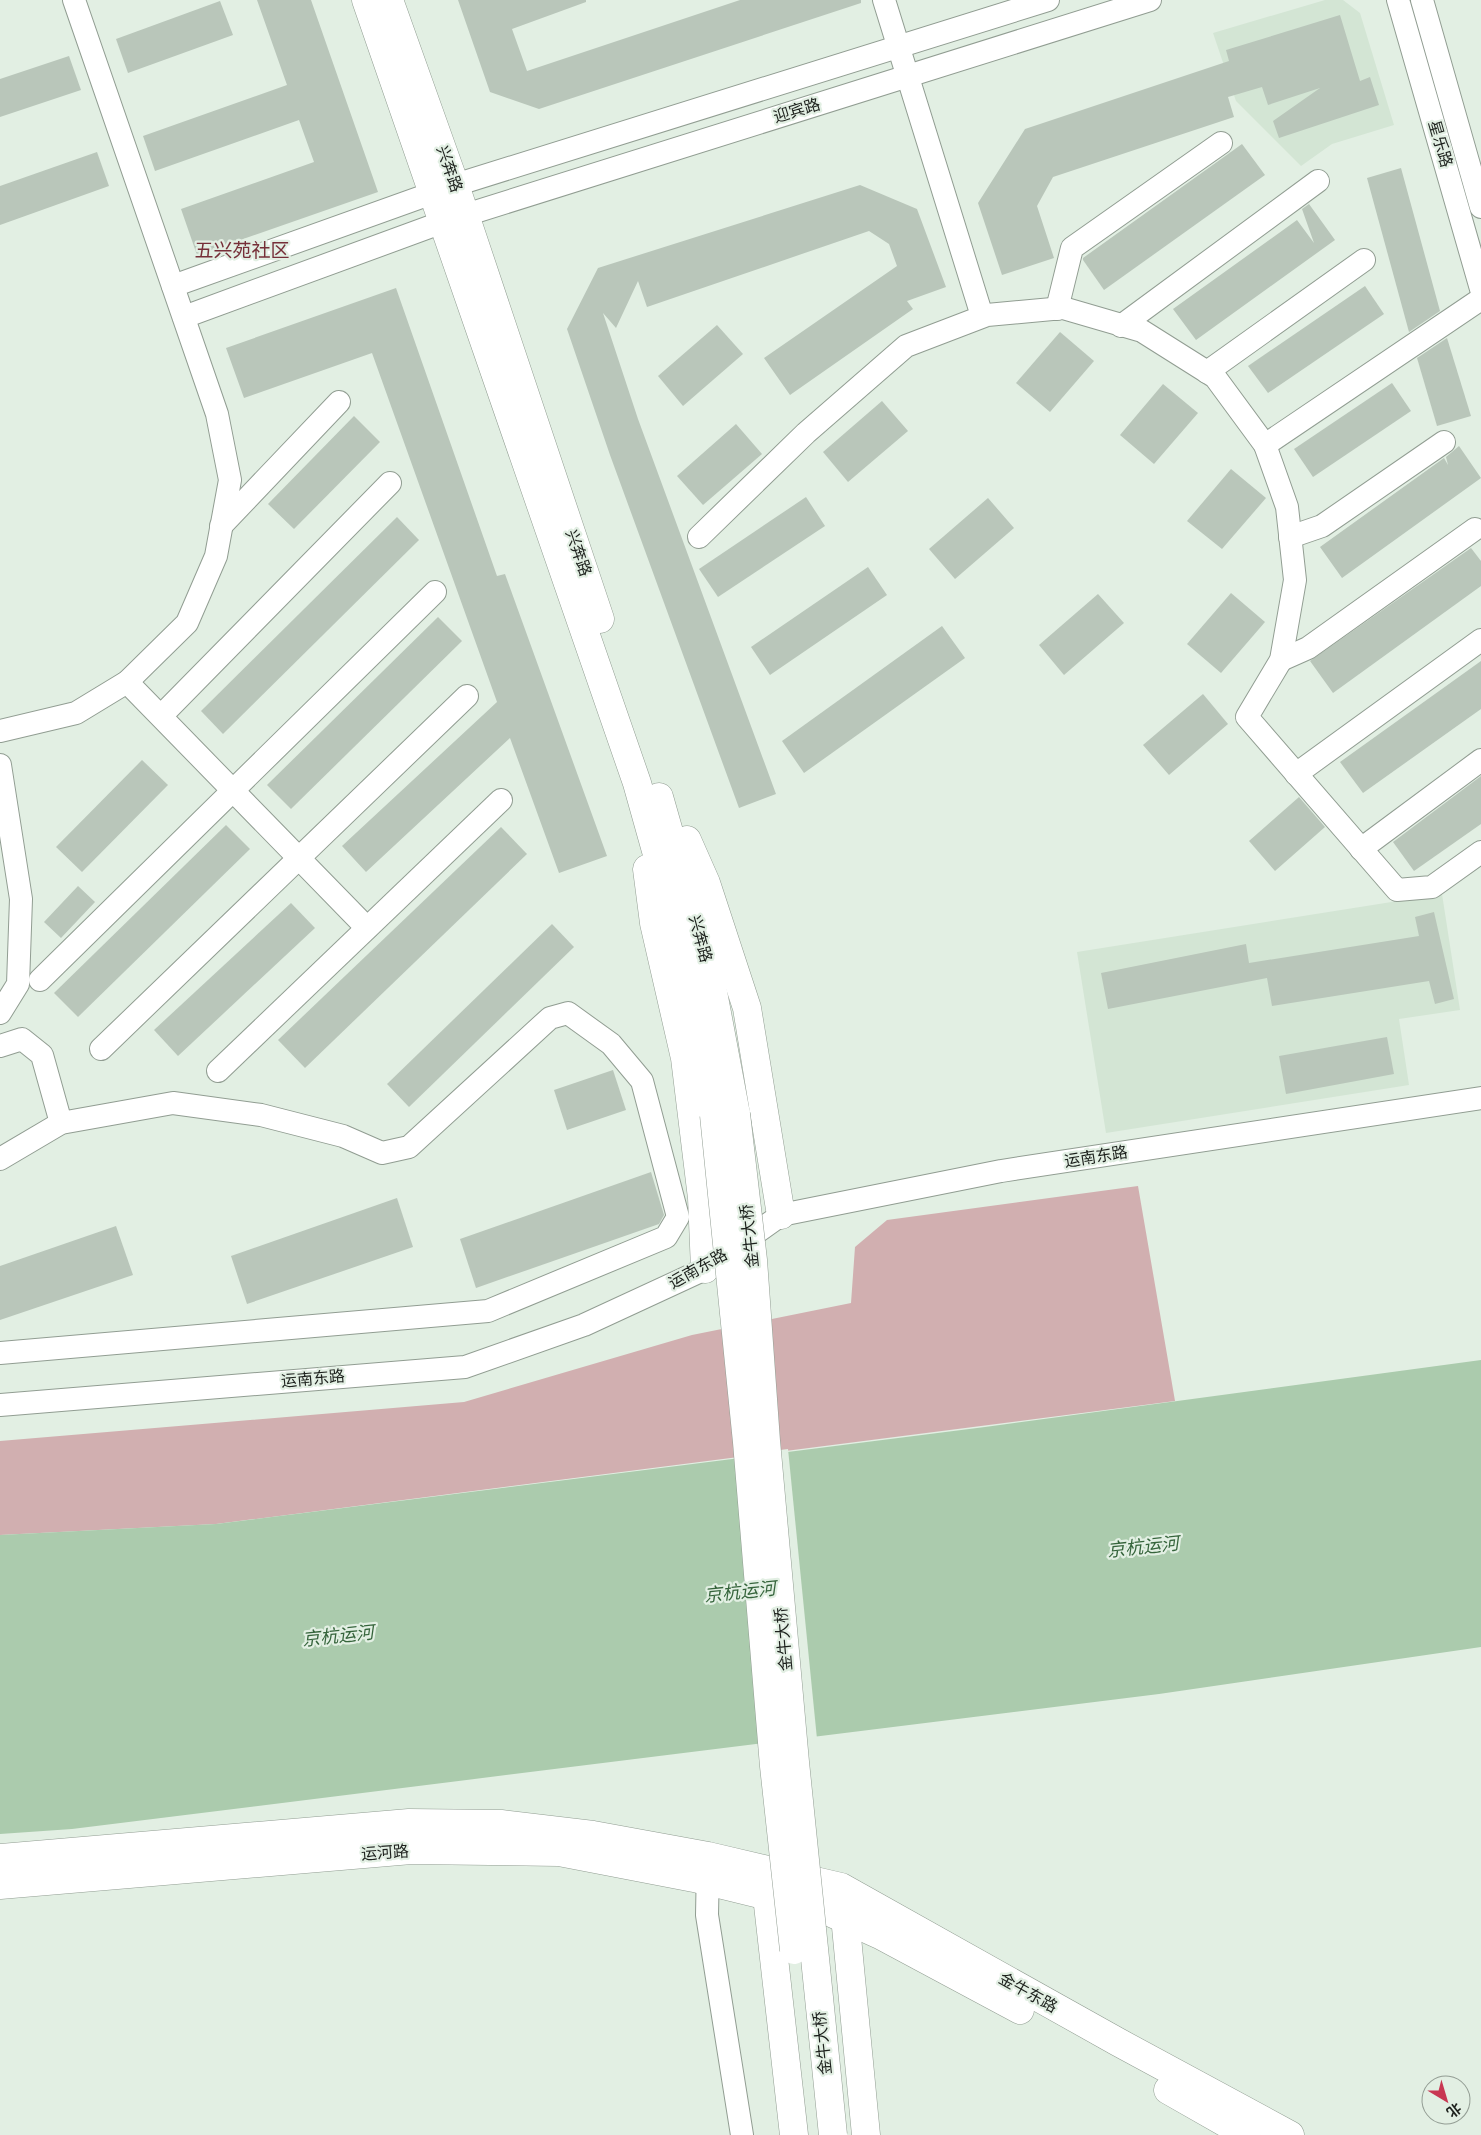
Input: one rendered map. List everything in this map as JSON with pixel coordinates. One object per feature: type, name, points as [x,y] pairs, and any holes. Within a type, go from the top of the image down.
[{"type":"main road","points":[[366,0],[444,188]]},
{"type":"main road","name":"兴奔路","points":[[389,0],[454,219],[644,780],[673,841],[710,976],[725,1114]]},
{"type":"main road","points":[[644,780],[678,820],[706,883],[746,1008],[781,1215]]},
{"type":"main road","points":[[644,780],[654,923],[685,1058],[702,1198],[705,1269]]},
{"type":"main road","name":"金牛大桥","points":[[725,1114],[746,1442],[774,1766],[815,2135]]},
{"type":"main road","name":"金牛大桥","points":[[725,1114],[753,1260],[766,1441],[795,1762],[833,2135]]},
{"type":"main road","name":"运河路","points":[[0,1858],[409,1823],[501,1824],[593,1834],[761,1886]]},
{"type":"main road","name":"运河路","points":[[0,1885],[411,1850],[482,1849],[559,1852],[707,1869]]},
{"type":"main road","points":[[761,1886],[782,2093],[784,2135]]},
{"type":"main road","points":[[761,1886],[794,2135]]},
{"type":"main road","name":"金牛东路","points":[[761,1886],[840,1887],[1109,2038],[1290,2135]]},
{"type":"main road","name":"金牛东路","points":[[761,1886],[826,1910],[880,1935],[1106,2055],[1247,2135]]},
{"type":"main road","points":[[840,1887],[856,2135]]},
{"type":"main road","points":[[842,1917],[866,2135]]},
{"type":"street","points":[[0,731],[76,713],[127,682],[187,623],[216,556],[230,480],[217,414],[74,0]]},
{"type":"street","points":[[884,0],[982,316]]},
{"type":"street","name":"迎宾路","points":[[173,286],[444,188],[1048,0]]},
{"type":"street","name":"迎宾路","points":[[184,317],[454,219],[1150,0]]},
{"type":"street","name":"星乐路","points":[[1398,0],[1481,289]]},
{"type":"street","name":"星乐路","points":[[1422,0],[1481,208]]},
{"type":"street","points":[[1057,309],[1072,248],[1221,143]]},
{"type":"street","points":[[1121,326],[1318,181]]},
{"type":"street","points":[[1207,372],[1364,260]]},
{"type":"street","points":[[1265,445],[1481,299]]},
{"type":"street","points":[[699,537],[806,432],[906,346],[982,316],[1063,308],[1142,332],[1215,377],[1265,445],[1287,507],[1295,580],[1281,660],[1247,716],[1397,890],[1432,887],[1481,852]]},
{"type":"street","points":[[221,526],[339,402]]},
{"type":"street","points":[[1290,537],[1322,526],[1444,442]]},
{"type":"street","points":[[161,716],[390,483]]},
{"type":"street","points":[[1281,660],[1308,648],[1475,529]]},
{"type":"street","points":[[40,980],[435,592]]},
{"type":"street","points":[[1296,774],[1481,640]]},
{"type":"street","points":[[127,682],[367,928]]},
{"type":"street","points":[[101,1049],[467,696]]},
{"type":"street","points":[[1361,849],[1481,760]]},
{"type":"street","points":[[0,765],[4,820],[21,899],[10,925],[18,984],[0,1013]]},
{"type":"street","points":[[218,1071],[501,800]]},
{"type":"street","points":[[0,1159],[61,1123],[173,1103],[261,1115],[342,1136],[382,1153],[409,1147],[550,1018],[568,1013],[611,1044],[642,1081],[678,1217],[666,1236],[488,1310],[0,1354]]},
{"type":"street","points":[[0,1046],[22,1039],[42,1055],[61,1123]]},
{"type":"street","name":"运南东路","points":[[0,1405],[465,1366],[584,1325],[705,1269],[781,1215],[1001,1171],[1481,1098]]},
{"type":"street","points":[[707,1869],[707,1915],[742,2135]]},
{"type":"shaded area","points":[[1325,0],[1343,0],[1360,13],[1394,125],[1332,144],[1301,166],[1236,101],[1213,33]]},
{"type":"shaded area","points":[[1442,894],[1460,1010],[1399,1019],[1409,1085],[1106,1133],[1077,952]]},
{"type":"shaded area","points":[[1138,1186],[1175,1401],[216,1524],[0,1535],[0,1441],[464,1402],[692,1335],[851,1303],[855,1247],[887,1220]]},
{"type":"water","name":"京杭运河","points":[[1481,1360],[1481,1647],[1159,1694],[72,1829],[0,1834],[0,1535],[216,1524],[985,1427]]},
{"type":"pier","points":[[788,1449],[817,1739],[768,1745],[739,1455]]},
{"type":"building","points":[[257,0],[311,0],[378,192],[197,255],[181,209],[314,162],[299,120],[155,171],[143,136],[287,85]]},
{"type":"building","points":[[458,0],[586,0],[586,2],[512,29],[527,71],[740,0],[861,0],[861,3],[539,109],[490,92]]},
{"type":"building","points":[[220,1],[233,35],[128,73],[116,39]]},
{"type":"building","points":[[1340,15],[1360,81],[1370,77],[1379,105],[1279,138],[1273,121],[1320,88],[1268,105],[1262,87],[1228,97],[1234,117],[1053,177],[1037,206],[1054,258],[1002,275],[978,203],[1025,129],[1229,61],[1226,50]]},
{"type":"building","points":[[69,56],[81,90],[0,117],[0,79]]},
{"type":"building","points":[[1242,144],[1265,175],[1104,290],[1083,258]]},
{"type":"building","points":[[97,152],[109,186],[0,225],[0,186]]},
{"type":"building","points":[[1401,168],[1440,311],[1409,332],[1367,178]]},
{"type":"building","points":[[860,185],[917,209],[946,287],[907,301],[913,309],[790,395],[764,358],[897,266],[889,244],[869,231],[647,307],[638,281],[616,328],[603,313],[638,419],[776,794],[739,808],[610,455],[567,329],[598,268]]},
{"type":"building","points":[[1309,204],[1335,240],[1196,340],[1173,309],[1297,220],[1314,243],[1302,209]]},
{"type":"building","points":[[1365,286],[1384,314],[1268,393],[1248,366]]},
{"type":"building","points":[[396,288],[497,576],[505,574],[607,856],[559,873],[510,738],[366,872],[342,846],[497,702],[372,353],[244,398],[226,348]]},
{"type":"building","points":[[717,325],[743,354],[683,406],[658,376]]},
{"type":"building","points":[[1060,332],[1094,361],[1050,412],[1016,383]]},
{"type":"building","points":[[1447,338],[1471,416],[1437,426],[1417,358]]},
{"type":"building","points":[[1392,383],[1411,411],[1313,477],[1294,449]]},
{"type":"building","points":[[1163,384],[1198,413],[1154,464],[1120,435]]},
{"type":"building","points":[[882,401],[908,431],[848,482],[823,452]]},
{"type":"building","points":[[354,416],[380,442],[294,529],[268,504]]},
{"type":"building","points":[[736,424],[762,454],[703,505],[677,476]]},
{"type":"building","points":[[1459,446],[1481,478],[1342,578],[1320,547],[1444,458],[1448,465],[1446,457]]},
{"type":"building","points":[[1231,469],[1266,498],[1222,549],[1187,521]]},
{"type":"building","points":[[806,497],[825,526],[718,597],[699,569]]},
{"type":"building","points":[[988,498],[1014,528],[955,579],[929,549]]},
{"type":"building","points":[[397,517],[419,540],[223,734],[201,711]]},
{"type":"building","points":[[1471,548],[1481,561],[1481,586],[1333,693],[1310,661]]},
{"type":"building","points":[[868,567],[887,595],[770,675],[751,647]]},
{"type":"building","points":[[1231,593],[1265,622],[1221,673],[1187,644]]},
{"type":"building","points":[[1098,594],[1124,623],[1064,675],[1039,645]]},
{"type":"building","points":[[438,617],[462,641],[291,809],[267,785]]},
{"type":"building","points":[[942,626],[965,658],[804,773],[782,741]]},
{"type":"building","points":[[1481,661],[1481,709],[1363,793],[1340,762]]},
{"type":"building","points":[[1203,694],[1228,724],[1169,775],[1143,745]]},
{"type":"building","points":[[142,760],[168,785],[82,872],[56,847]]},
{"type":"building","points":[[1481,776],[1481,824],[1414,871],[1393,842]]},
{"type":"building","points":[[1299,797],[1325,827],[1275,871],[1249,841]]},
{"type":"building","points":[[226,825],[250,849],[78,1017],[54,993]]},
{"type":"building","points":[[501,827],[527,854],[305,1068],[278,1040]]},
{"type":"building","points":[[78,886],[95,902],[61,938],[44,922]]},
{"type":"building","points":[[291,903],[315,928],[178,1056],[154,1030]]},
{"type":"building","points":[[1434,912],[1454,999],[1435,1004],[1429,981],[1272,1006],[1267,978],[1108,1009],[1101,973],[1246,944],[1249,963],[1419,936],[1415,917]]},
{"type":"building","points":[[552,924],[574,947],[409,1107],[387,1084]]},
{"type":"building","points":[[1387,1037],[1394,1074],[1286,1094],[1279,1056]]},
{"type":"building","points":[[613,1070],[626,1110],[567,1130],[554,1090]]},
{"type":"building","points":[[651,1172],[664,1215],[659,1224],[476,1288],[460,1239]]},
{"type":"building","points":[[397,1198],[413,1247],[247,1304],[231,1256]]},
{"type":"building","points":[[116,1226],[133,1275],[0,1320],[0,1266]]},
{"type":"district","name":"五兴苑社区","points":[[242,251]]}]
